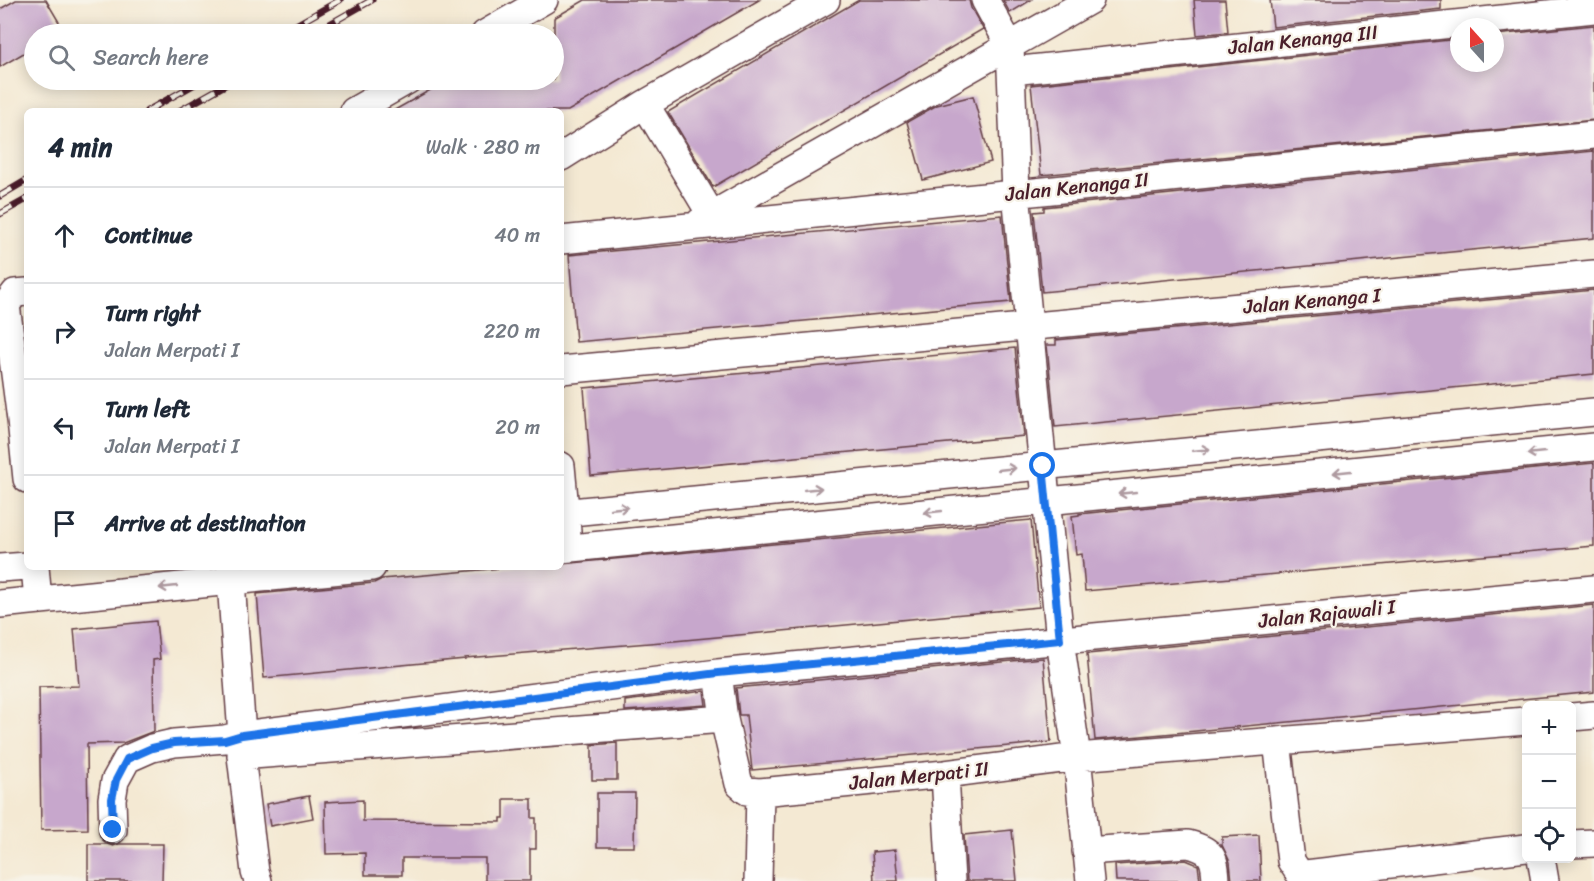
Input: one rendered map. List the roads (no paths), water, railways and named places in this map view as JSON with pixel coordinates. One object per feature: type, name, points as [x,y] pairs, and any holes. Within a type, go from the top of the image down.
[{"type":"street","points":[[502,24],[544,0]]},
{"type":"street","points":[[564,155],[645,104],[826,0]]},
{"type":"street","points":[[985,0],[1011,58],[1016,193],[1060,640],[1077,758],[1090,881]]},
{"type":"street","points":[[645,104],[701,222],[1011,58],[1090,0]]},
{"type":"street","name":"Jalan Kenanga III","points":[[1011,58],[1594,9]]},
{"type":"street","points":[[359,108],[391,90]]},
{"type":"street","name":"Jalan Kenanga II","points":[[564,240],[701,222],[1594,135]]},
{"type":"street","name":"Jalan Kenanga I","points":[[564,370],[1594,274]]},
{"type":"street","points":[[24,292],[15,293],[6,304],[16,421],[24,463]]},
{"type":"street","points":[[564,513],[1594,412]]},
{"type":"street","points":[[564,530],[565,548],[1594,447]]},
{"type":"street","points":[[0,568],[24,566]]},
{"type":"street","points":[[35,570],[38,600]]},
{"type":"street","points":[[0,604],[230,574],[311,570]]},
{"type":"street","points":[[230,574],[242,746],[255,872],[258,881]]},
{"type":"street","name":"Jalan Rajawali I","points":[[242,746],[718,673],[1594,589]]},
{"type":"street","points":[[718,673],[724,720],[739,784],[747,791],[760,792],[758,881]]},
{"type":"street","points":[[1576,717],[1594,715]]},
{"type":"street","points":[[113,830],[112,799],[116,780],[127,759],[152,748],[174,743],[225,740],[242,746],[724,720]]},
{"type":"street","name":"Jalan Merpati II","points":[[760,792],[945,774],[1077,758],[1522,721]]},
{"type":"street","points":[[1277,741],[1291,861],[1299,873],[1522,849]]},
{"type":"street","points":[[945,774],[951,881]]},
{"type":"street","points":[[1576,844],[1594,843]]},
{"type":"street","points":[[1086,851],[1188,844],[1208,851],[1215,867],[1216,881]]},
{"type":"street","points":[[1542,863],[1545,881]]},
{"type":"railway","points":[[298,24],[340,0]]},
{"type":"railway","points":[[330,24],[372,0]]},
{"type":"railway","points":[[152,108],[184,90]]},
{"type":"railway","points":[[184,108],[216,90]]},
{"type":"railway","points":[[0,196],[24,182]]},
{"type":"railway","points":[[0,214],[24,201]]}]
